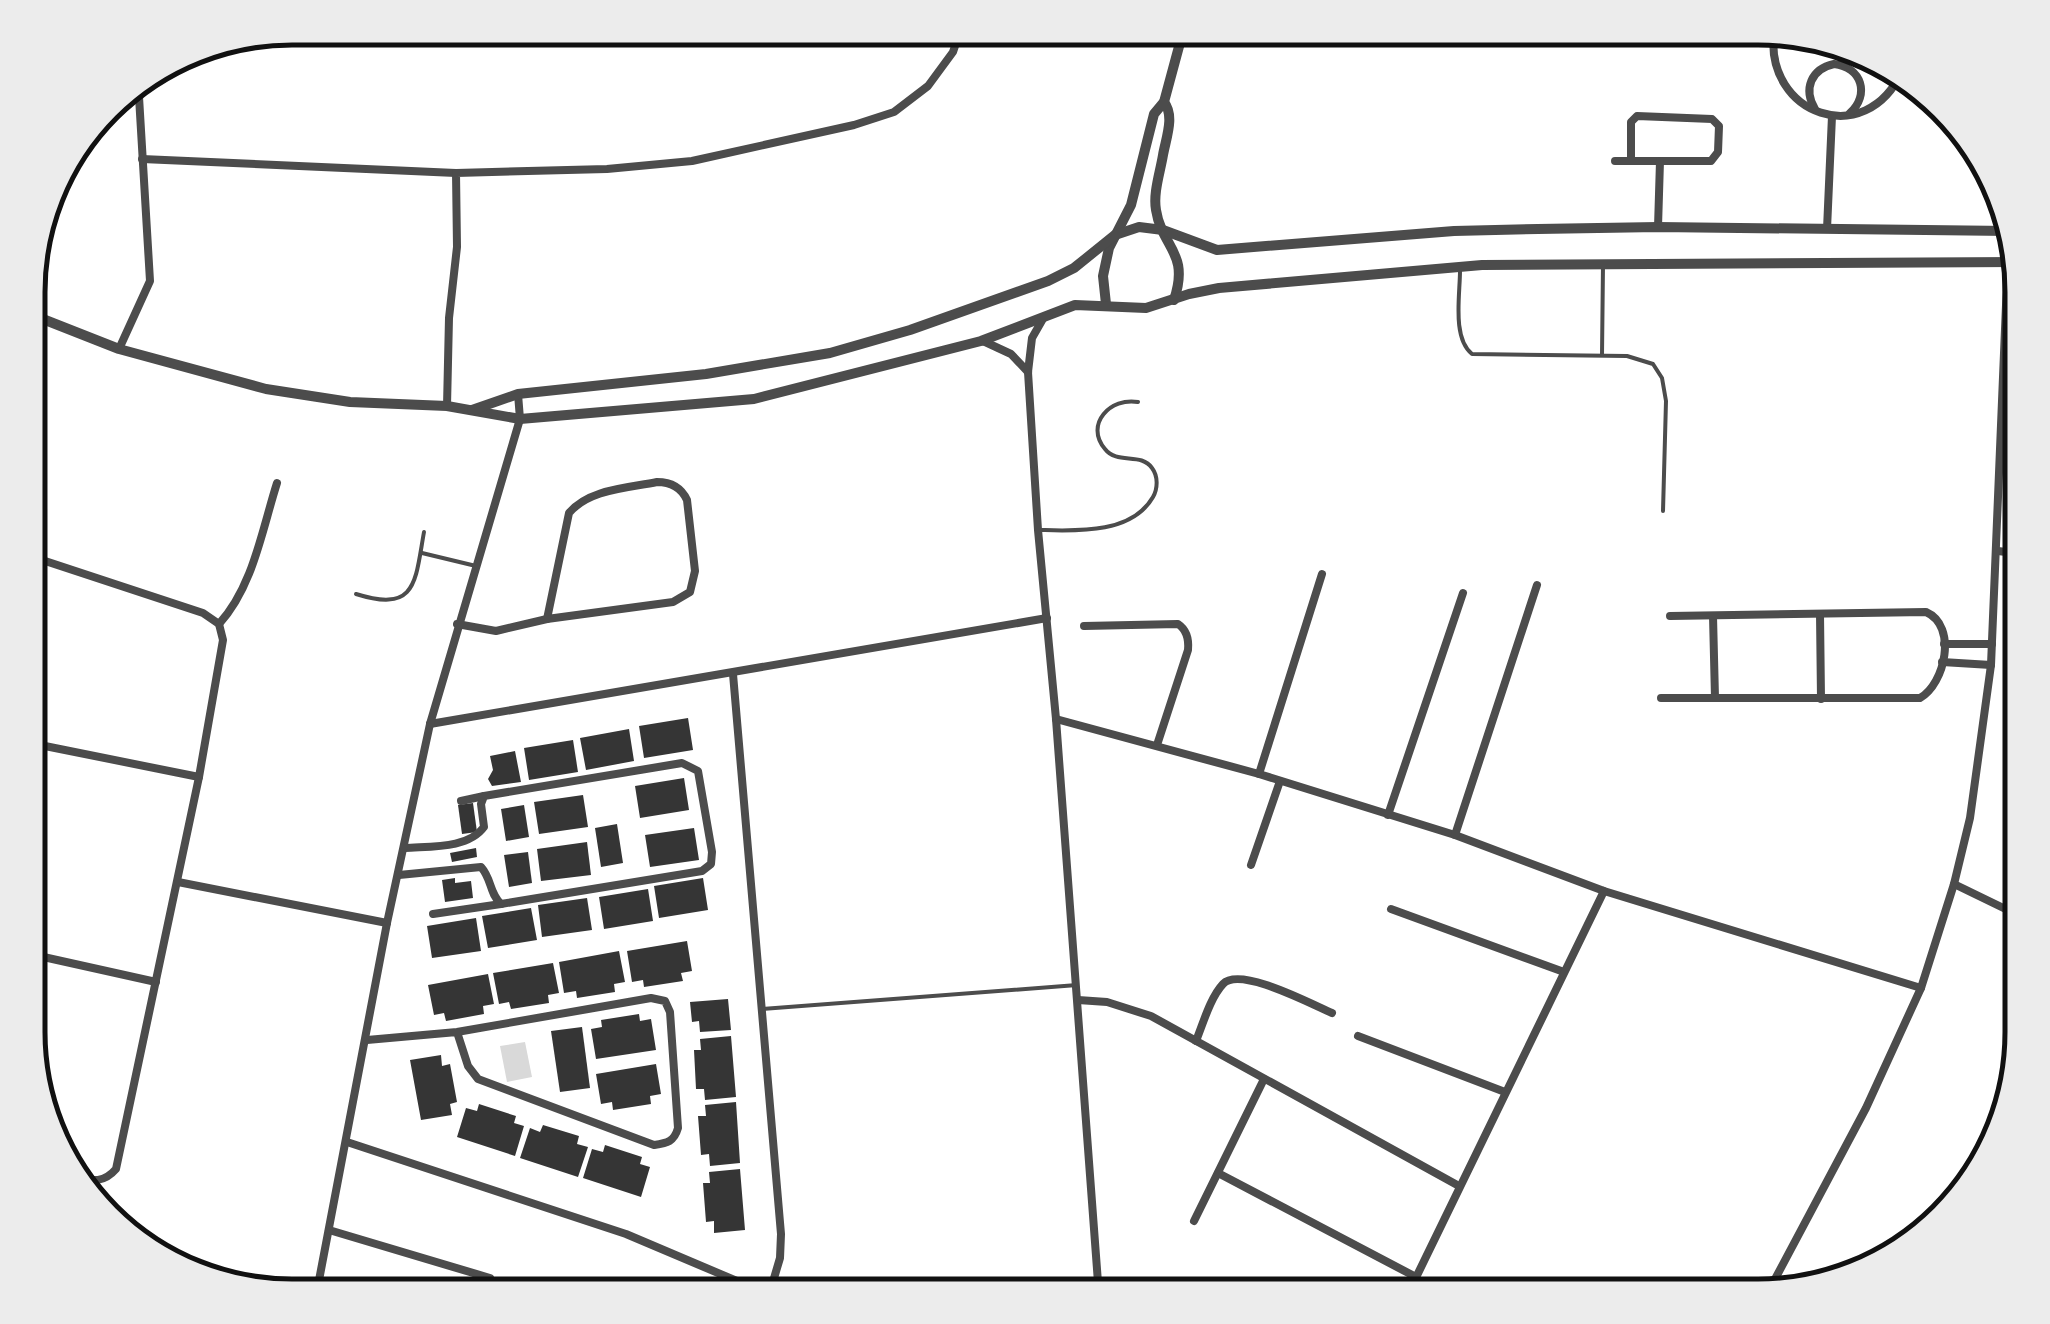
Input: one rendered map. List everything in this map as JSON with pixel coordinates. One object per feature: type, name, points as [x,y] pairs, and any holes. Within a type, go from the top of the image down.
[{"type":"street","points":[[1106,304],[1103,276],[1115,235],[1131,205],[1154,114],[1164,102],[1179,45]]},
{"type":"street","points":[[142,159],[456,173],[607,169],[692,162],[854,125],[894,112],[928,86],[955,46]]},
{"type":"street","points":[[1773,46],[1782,82],[1803,105],[1818,112],[1847,116],[1876,105],[1893,86]]},
{"type":"street","points":[[1818,112],[1808,87],[1818,71],[1834,64],[1852,70],[1862,85],[1860,103],[1847,116]]},
{"type":"street","points":[[119,349],[150,282],[139,99]]},
{"type":"street","points":[[1164,102],[1170,118],[1156,200],[1179,268],[1174,300]]},
{"type":"street","points":[[1615,161],[1710,161],[1718,152],[1716,122],[1637,116],[1632,122],[1631,160]]},
{"type":"street","points":[[1827,229],[1832,116]]},
{"type":"street","points":[[1658,227],[1660,161]]},
{"type":"street","points":[[447,406],[449,318],[457,247],[456,173]]},
{"type":"street","points":[[471,410],[518,394],[706,374],[830,353],[910,330],[1048,281],[1074,268],[1115,235],[1139,226],[1163,230],[1205,248],[1229,250],[1454,231],[1658,227],[1997,232]]},
{"type":"street","points":[[45,320],[119,349],[266,389],[350,402],[447,406],[520,419],[754,400],[982,341],[1075,305],[1146,308],[1220,288],[1460,266],[2002,262]]},
{"type":"street","points":[[1047,314],[1032,338],[1028,372],[1098,1278]]},
{"type":"street","points":[[982,341],[1010,354],[1028,372]]},
{"type":"street","points":[[319,1279],[387,923],[430,724],[520,419],[518,394]]},
{"type":"street","points":[[1776,1278],[1874,1093],[1922,988],[1954,884],[1979,768],[1992,644],[2004,443]]},
{"type":"street","points":[[457,624],[496,632],[547,618],[683,598],[694,583],[695,571],[687,500],[682,491],[657,482],[578,501],[564,526],[547,618]]},
{"type":"street","points":[[219,624],[244,588],[278,483]]},
{"type":"street","points":[[1998,551],[2004,552]]},
{"type":"street","points":[[45,561],[188,608],[219,624],[223,640],[178,882],[116,1169],[109,1177],[96,1181]]},
{"type":"street","points":[[1259,774],[1322,574]]},
{"type":"street","points":[[1455,835],[1537,585]]},
{"type":"street","points":[[1388,815],[1463,592]]},
{"type":"street","points":[[1661,698],[1920,698],[1936,685],[1944,644],[1940,622],[1926,612],[1670,616]]},
{"type":"street","points":[[1820,614],[1821,699]]},
{"type":"street","points":[[1712,616],[1715,698]]},
{"type":"street","points":[[430,724],[1047,618]]},
{"type":"street","points":[[1084,626],[1178,624],[1183,628],[1188,650],[1157,745]]},
{"type":"street","points":[[1944,644],[1992,644]]},
{"type":"street","points":[[1942,662],[1990,664]]},
{"type":"street","points":[[733,674],[781,1234],[775,1279]]},
{"type":"street","points":[[1056,718],[1280,780],[1455,835],[1604,891],[1922,988]]},
{"type":"street","points":[[45,746],[199,777]]},
{"type":"street","points":[[433,914],[702,870],[712,864],[698,771],[692,765],[682,763],[461,801]]},
{"type":"street","points":[[1252,866],[1280,780]]},
{"type":"street","points":[[405,848],[460,843],[477,836],[484,827],[484,796]]},
{"type":"street","points":[[400,875],[481,867],[488,876],[492,896],[501,904]]},
{"type":"street","points":[[178,882],[387,923]]},
{"type":"street","points":[[1954,884],[2004,909]]},
{"type":"street","points":[[1218,1173],[1416,1278],[1604,891]]},
{"type":"street","points":[[1392,910],[1564,972]]},
{"type":"street","points":[[45,957],[156,982]]},
{"type":"street","points":[[1196,1041],[1221,986],[1234,977],[1332,1013]]},
{"type":"street","points":[[367,1040],[457,1032],[651,998],[665,1000],[670,1012],[678,1128],[675,1138],[667,1144],[654,1145],[478,1079],[468,1066],[457,1032]]},
{"type":"street","points":[[1078,1000],[1130,1007],[1459,1186]]},
{"type":"street","points":[[1358,1036],[1505,1092]]},
{"type":"street","points":[[1194,1221],[1264,1079]]},
{"type":"street","points":[[347,1142],[626,1234],[730,1279]]},
{"type":"street","points":[[329,1230],[490,1278]]},
{"type":"lane","points":[[1602,356],[1603,264]]},
{"type":"lane","points":[[1460,266],[1461,331],[1468,352],[1482,356],[1602,356],[1653,364],[1662,378],[1666,401],[1664,511]]},
{"type":"lane","points":[[1038,530],[1128,522],[1145,508],[1156,490],[1152,466],[1140,460],[1116,458],[1106,452],[1099,436],[1099,424],[1107,408],[1122,401],[1138,402]]},
{"type":"lane","points":[[356,594],[387,602],[411,590],[424,532]]},
{"type":"lane","points":[[420,553],[476,566]]},
{"type":"lane","points":[[762,1009],[1077,985]]},
{"type":"shaded area","points":[[525,1042],[532,1077],[507,1082],[500,1046]]},
{"type":"building","points":[[688,718],[693,750],[644,758],[639,726]]},
{"type":"building","points":[[629,729],[634,761],[586,770],[580,738]]},
{"type":"building","points":[[573,740],[578,772],[529,780],[524,748]]},
{"type":"building","points":[[515,751],[521,782],[492,786],[488,779],[493,770],[490,756]]},
{"type":"building","points":[[684,778],[689,810],[640,818],[635,786]]},
{"type":"building","points":[[583,795],[588,827],[539,834],[534,802]]},
{"type":"building","points":[[473,803],[477,832],[462,834],[458,805]]},
{"type":"building","points":[[524,805],[529,837],[506,841],[501,809]]},
{"type":"building","points":[[617,824],[623,863],[601,867],[595,828]]},
{"type":"building","points":[[694,828],[699,860],[650,867],[645,835]]},
{"type":"building","points":[[587,842],[591,875],[541,881],[537,849]]},
{"type":"building","points":[[476,848],[477,857],[452,862],[450,853]]},
{"type":"building","points":[[528,852],[532,883],[509,887],[504,855]]},
{"type":"building","points":[[455,878],[455,883],[471,881],[473,898],[445,902],[442,880]]},
{"type":"building","points":[[703,878],[708,910],[659,918],[654,886]]},
{"type":"building","points":[[648,889],[653,921],[604,929],[599,897]]},
{"type":"building","points":[[587,898],[592,930],[542,937],[538,905]]},
{"type":"building","points":[[531,908],[537,940],[488,948],[482,916]]},
{"type":"building","points":[[476,918],[481,951],[432,958],[427,926]]},
{"type":"building","points":[[687,941],[692,971],[681,973],[683,981],[644,987],[643,980],[632,982],[627,951]]},
{"type":"building","points":[[619,951],[625,982],[614,984],[615,992],[577,998],[576,991],[564,993],[559,962]]},
{"type":"building","points":[[553,963],[559,993],[548,995],[549,1003],[511,1009],[509,1002],[499,1004],[493,973]]},
{"type":"building","points":[[488,974],[494,1004],[483,1006],[484,1014],[446,1021],[444,1013],[434,1015],[428,985]]},
{"type":"building","points":[[728,999],[731,1030],[700,1032],[699,1021],[692,1022],[690,1002]]},
{"type":"building","points":[[639,1014],[640,1021],[651,1019],[656,1050],[596,1059],[591,1029],[602,1027],[601,1020]]},
{"type":"building","points":[[582,1027],[590,1088],[560,1092],[551,1031]]},
{"type":"building","points":[[731,1036],[736,1097],[705,1100],[704,1089],[696,1089],[694,1050],[701,1050],[700,1039]]},
{"type":"building","points":[[441,1055],[442,1066],[450,1064],[457,1102],[450,1104],[452,1115],[421,1120],[410,1060]]},
{"type":"building","points":[[656,1064],[661,1094],[650,1096],[651,1104],[613,1110],[612,1102],[601,1104],[596,1074]]},
{"type":"building","points":[[736,1102],[740,1163],[710,1166],[709,1154],[701,1155],[698,1116],[706,1116],[705,1105]]},
{"type":"building","points":[[479,1104],[516,1116],[514,1123],[524,1126],[515,1156],[457,1137],[466,1108],[477,1111]]},
{"type":"building","points":[[543,1125],[579,1136],[577,1144],[588,1147],[578,1177],[520,1158],[530,1128],[540,1132]]},
{"type":"building","points":[[605,1145],[642,1157],[640,1164],[650,1167],[641,1197],[583,1178],[592,1149],[603,1152]]},
{"type":"building","points":[[740,1169],[745,1230],[714,1233],[714,1221],[706,1222],[703,1183],[710,1183],[709,1172]]}]
